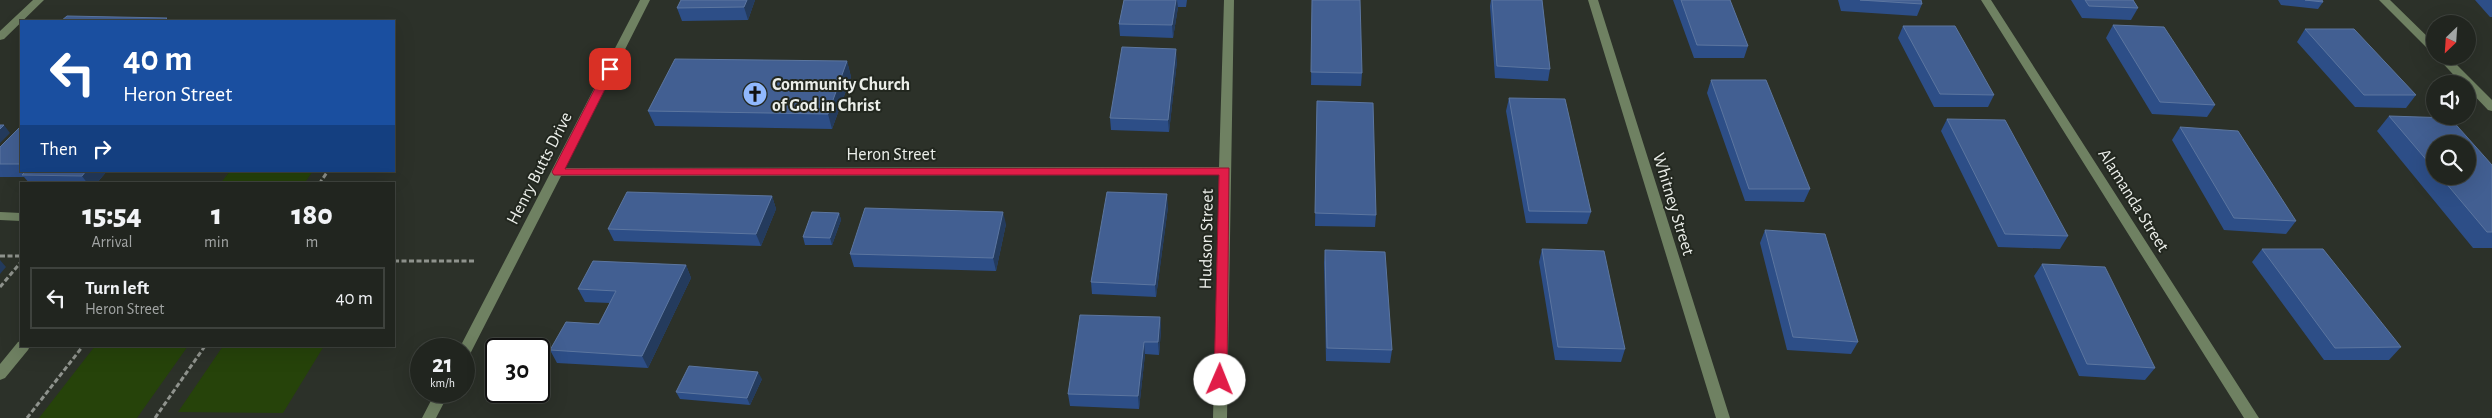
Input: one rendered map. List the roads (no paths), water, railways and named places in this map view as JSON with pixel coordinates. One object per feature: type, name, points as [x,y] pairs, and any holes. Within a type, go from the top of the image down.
[{"type":"street","points":[[0,37],[39,0]]},
{"type":"street","name":"Henry Butts Drive","points":[[471,338],[645,0]]},
{"type":"street","name":"Hudson Street","points":[[1220,418],[1229,0]]},
{"type":"street","name":"Whitney Street","points":[[1593,0],[1722,418]]},
{"type":"street","name":"Alamanda Street","points":[[1986,0],[2252,418]]},
{"type":"street","points":[[2384,0],[2426,41]]},
{"type":"street","points":[[0,24],[13,24]]},
{"type":"street","points":[[2450,65],[2492,107]]},
{"type":"street","name":"Heron Street","points":[[558,172],[1225,171]]},
{"type":"street","points":[[0,216],[20,216]]},
{"type":"street","points":[[0,374],[22,347]]},
{"type":"street","points":[[429,418],[437,403]]},
{"type":"place","name":"Community Church of God in Christ","points":[[755,94]]}]
